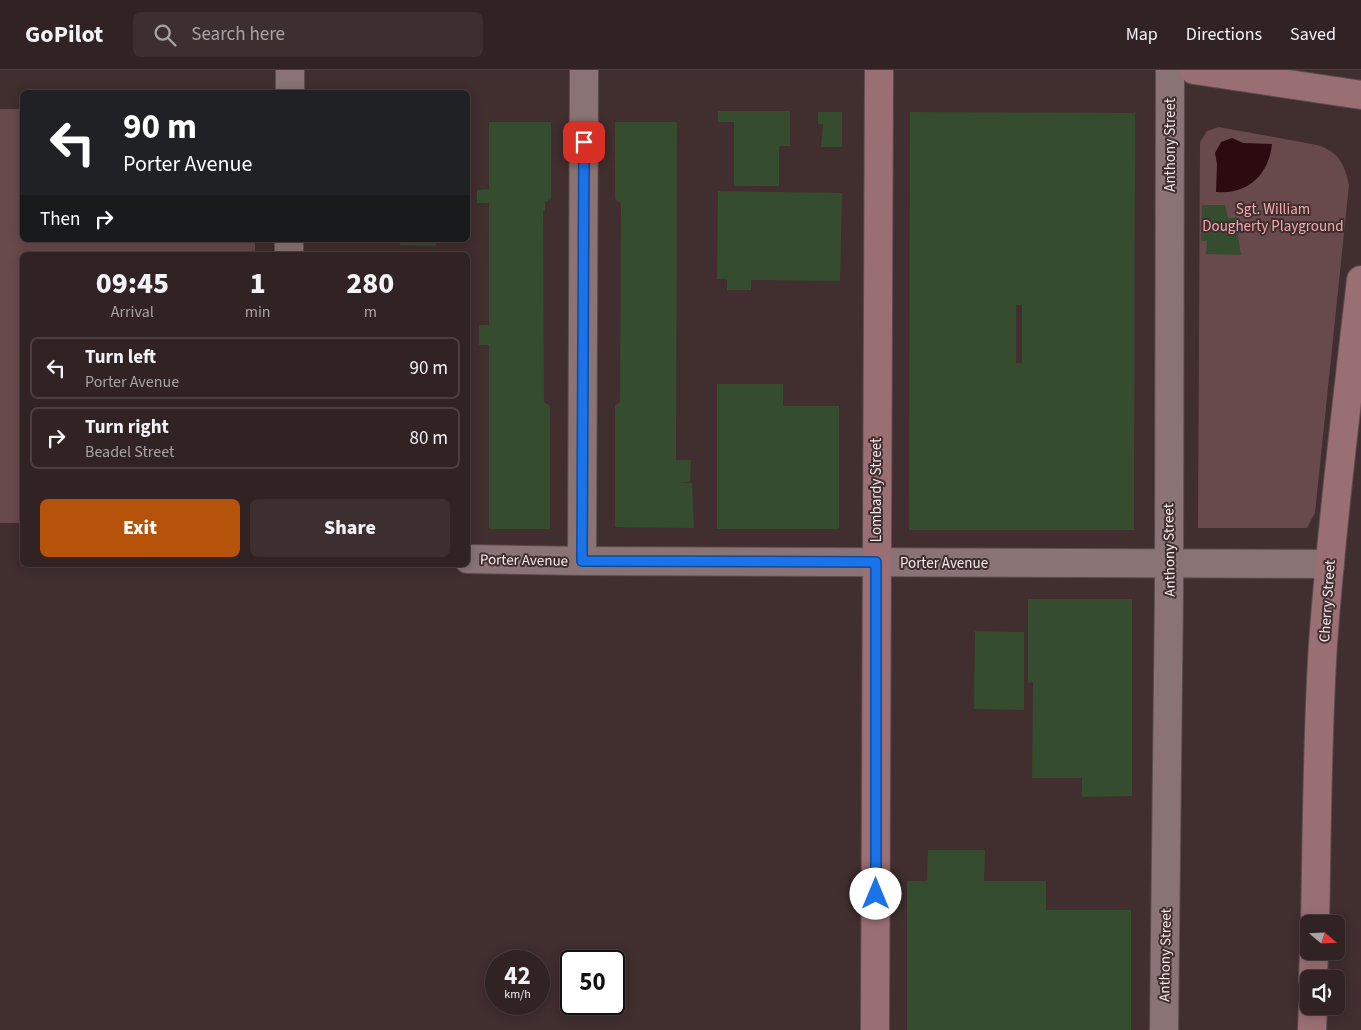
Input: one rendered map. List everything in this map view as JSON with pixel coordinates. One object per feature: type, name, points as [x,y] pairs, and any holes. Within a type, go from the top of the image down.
[{"type":"main road","name":"Lombardy Street","points":[[875,1030],[879,70]]},
{"type":"main road","points":[[1194,70],[1361,95]]},
{"type":"main road","name":"Cherry Street","points":[[1315,915],[1320,696],[1330,564],[1361,280]]},
{"type":"main road","points":[[1312,1030],[1313,1015]]},
{"type":"street","points":[[290,70],[290,90]]},
{"type":"street","points":[[582,561],[584,70]]},
{"type":"street","name":"Anthony Street","points":[[1164,1030],[1169,563],[1170,70]]},
{"type":"street","name":"Porter Avenue","points":[[470,559],[1330,564]]},
{"type":"green space","points":[[0,109],[20,109],[20,242],[255,242],[255,252],[20,252],[20,523],[0,523]]},
{"type":"green space","name":"Sgt. William Dougherty Playground","points":[[1219,127],[1317,145],[1331,151],[1339,159],[1345,170],[1349,185],[1315,513],[1307,528],[1198,528],[1200,142],[1207,131]]},
{"type":"shaded area","points":[[1232,138],[1243,143],[1272,144],[1270,155],[1261,174],[1247,186],[1227,192],[1216,192],[1217,164],[1215,153],[1221,142]]},
{"type":"building","points":[[718,111],[790,111],[790,146],[779,146],[779,186],[734,186],[734,122],[718,122]]},
{"type":"building","points":[[818,112],[842,112],[842,147],[821,147],[823,124],[818,124]]},
{"type":"building","points":[[910,112],[1135,113],[1134,530],[909,530]],"holes":[[[1016,305],[1022,305],[1022,363],[1016,363]]]},
{"type":"building","points":[[489,122],[551,122],[551,199],[545,202],[545,211],[543,211],[544,402],[550,406],[550,529],[489,529],[489,345],[479,345],[479,325],[489,325],[489,203],[477,203],[477,190],[489,189]]},
{"type":"building","points":[[615,122],[677,122],[676,460],[691,460],[690,482],[676,482],[692,483],[694,528],[615,527],[615,406],[620,402],[621,203],[615,199]]},
{"type":"building","points":[[718,191],[842,193],[840,281],[751,280],[751,290],[727,290],[727,279],[717,279]]},
{"type":"building","points":[[1202,205],[1225,205],[1228,218],[1235,218],[1241,255],[1206,254],[1207,241],[1201,241]]},
{"type":"building","points":[[400,242],[436,242],[436,246],[400,245]]},
{"type":"building","points":[[717,384],[783,384],[783,406],[839,406],[839,529],[717,529]]},
{"type":"building","points":[[1028,599],[1132,599],[1132,796],[1082,797],[1082,778],[1032,778],[1033,682],[1028,683]]},
{"type":"building","points":[[975,631],[1024,632],[1024,710],[974,709]]},
{"type":"building","points":[[928,850],[985,850],[984,881],[1046,881],[1046,910],[1131,910],[1131,1030],[907,1030],[907,881],[927,881]]},
{"type":"route","points":[[584,142],[582,561],[876,562],[876,894]]}]
